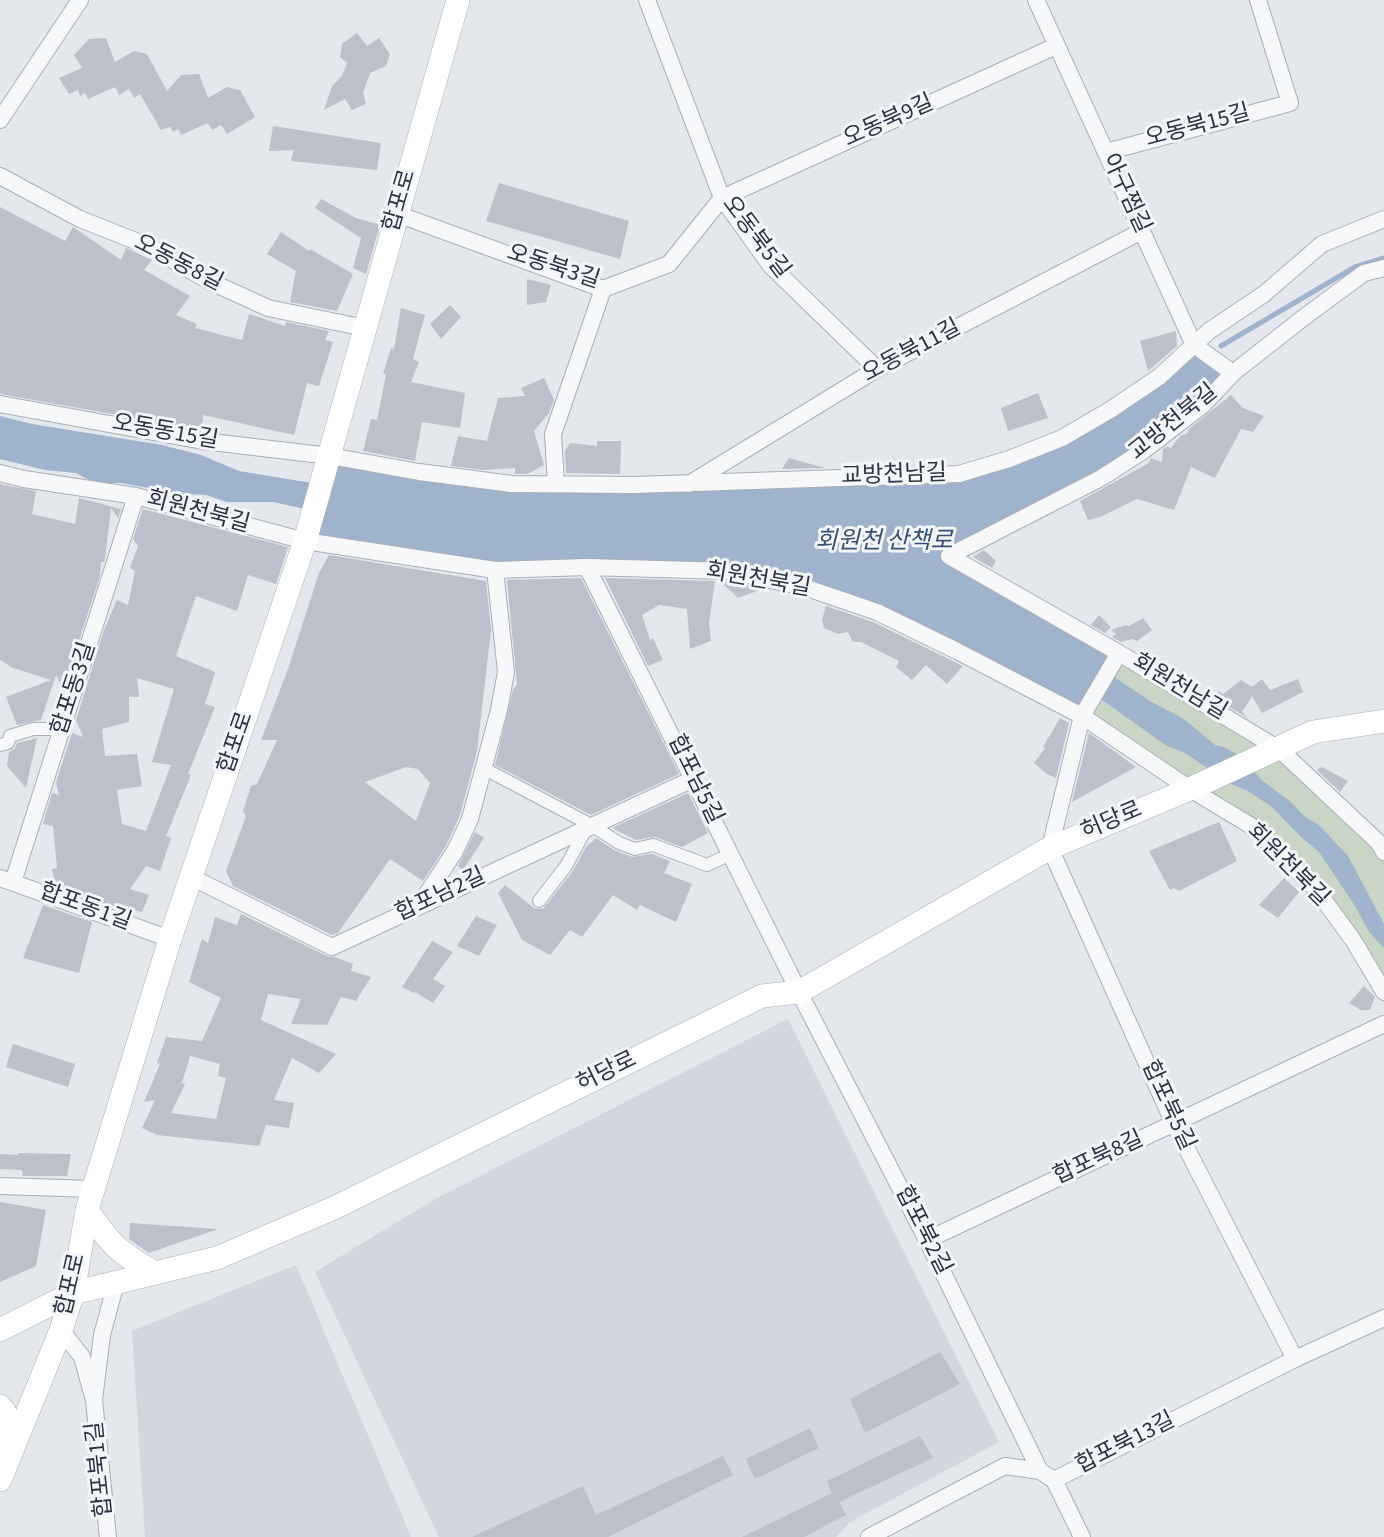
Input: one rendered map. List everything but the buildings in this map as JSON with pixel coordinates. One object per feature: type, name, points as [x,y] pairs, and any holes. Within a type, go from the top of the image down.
[{"type":"main road","name":"합포로","points":[[0,1480],[61,1330],[73,1293],[90,1199],[170,939],[305,541],[458,0]]},
{"type":"main road","points":[[1279,749],[1313,732],[1384,721]]},
{"type":"main road","name":"허당로","points":[[0,1330],[73,1293],[217,1258],[334,1208],[762,996],[799,992],[1050,848],[1279,749]]},
{"type":"main road","points":[[90,1199],[108,1241],[124,1255],[155,1273]]},
{"type":"main road","points":[[0,1406],[5,1412],[10,1451]]},
{"type":"street","points":[[0,120],[80,0]]},
{"type":"street","name":"오동북5길","points":[[647,0],[722,198],[771,266],[877,369]]},
{"type":"street","name":"아구찜길","points":[[1036,0],[1194,345],[1233,373]]},
{"type":"street","name":"오동북15길","points":[[1106,152],[1290,103],[1258,0]]},
{"type":"street","name":"오동북9길","points":[[722,198],[1056,46]]},
{"type":"street","name":"오동동8길","points":[[0,176],[80,219],[148,246],[209,281],[268,308],[365,328]]},
{"type":"street","name":"오동북3길","points":[[397,214],[603,289],[670,264],[722,198]]},
{"type":"street","name":"교방천남길","points":[[330,456],[419,472],[512,484],[689,484],[959,474],[1009,459],[1062,438],[1111,410],[1160,377],[1209,331],[1264,294],[1322,244],[1384,219]]},
{"type":"street","name":"오동북11길","points":[[689,484],[877,369],[1142,231]]},
{"type":"street","name":"교방천북길","points":[[949,556],[1101,478],[1143,452],[1203,405],[1233,373],[1364,273],[1384,268]]},
{"type":"street","points":[[556,484],[553,434],[603,289]]},
{"type":"street","name":"오동동15길","points":[[0,404],[203,441],[330,456]]},
{"type":"street","name":"회원천북길","points":[[0,473],[136,496],[305,541],[495,570],[587,567],[728,571],[804,587],[877,612],[1082,716],[1253,827],[1315,888],[1353,940],[1384,992]]},
{"type":"street","name":"합포동3길","points":[[7,880],[62,729],[136,496]]},
{"type":"street","name":"회원천남길","points":[[949,556],[1279,749],[1379,843],[1384,852]]},
{"type":"street","name":"합포남5길","points":[[587,567],[799,992]]},
{"type":"street","points":[[418,907],[455,851],[465,830],[473,810],[499,710],[506,672],[495,570]]},
{"type":"street","points":[[1050,848],[1082,716],[1119,653]]},
{"type":"street","points":[[0,745],[8,743],[10,736],[33,729],[62,729]]},
{"type":"street","points":[[483,768],[619,843],[635,849],[653,845],[707,866],[731,855]]},
{"type":"street","name":"합포남2길","points":[[191,877],[332,947],[693,779]]},
{"type":"street","points":[[539,901],[566,866],[590,827]]},
{"type":"street","name":"합포북5길","points":[[1050,848],[1174,1124],[1295,1359]]},
{"type":"street","name":"합포동1길","points":[[7,880],[170,939]]},
{"type":"street","name":"합포북2길","points":[[799,992],[927,1240],[1040,1471]]},
{"type":"street","name":"합포북8길","points":[[927,1240],[1384,1024]]},
{"type":"street","points":[[0,1186],[90,1199]]},
{"type":"street","points":[[94,1400],[102,1335],[116,1283]]},
{"type":"street","name":"합포북13길","points":[[869,1537],[1005,1466],[1040,1471],[1054,1480],[1295,1359],[1384,1318]]},
{"type":"street","points":[[61,1330],[82,1357],[94,1400]]},
{"type":"street","name":"합포북1길","points":[[94,1400],[108,1537]]},
{"type":"street","points":[[1054,1480],[1082,1537]]},
{"type":"shaded area","points":[[788,1019],[999,1442],[850,1522],[836,1537],[439,1537],[315,1272],[437,1198]]},
{"type":"shaded area","points":[[296,1265],[411,1537],[145,1537],[132,1331]]},
{"type":"green space","points":[[1119,653],[1279,749],[1384,852],[1384,992],[1353,940],[1253,827],[1082,716]]},
{"type":"water","name":"회원천 산책로","points":[[1194,345],[1233,373],[1143,451],[950,556],[1119,653],[1108,673],[1150,701],[1184,719],[1215,745],[1236,754],[1264,782],[1291,802],[1304,816],[1319,825],[1348,856],[1384,924],[1384,948],[1369,932],[1319,852],[1272,807],[1248,791],[1229,783],[1185,753],[1167,746],[1095,695],[1082,716],[890,617],[728,571],[495,570],[305,541],[314,511],[273,502],[227,502],[206,495],[182,494],[121,483],[95,483],[76,473],[45,470],[0,459],[0,416],[32,424],[162,445],[201,455],[239,471],[312,483],[330,456],[512,484],[959,474],[1062,438]]},
{"type":"waterway","points":[[1221,346],[1355,267],[1384,258]]}]
